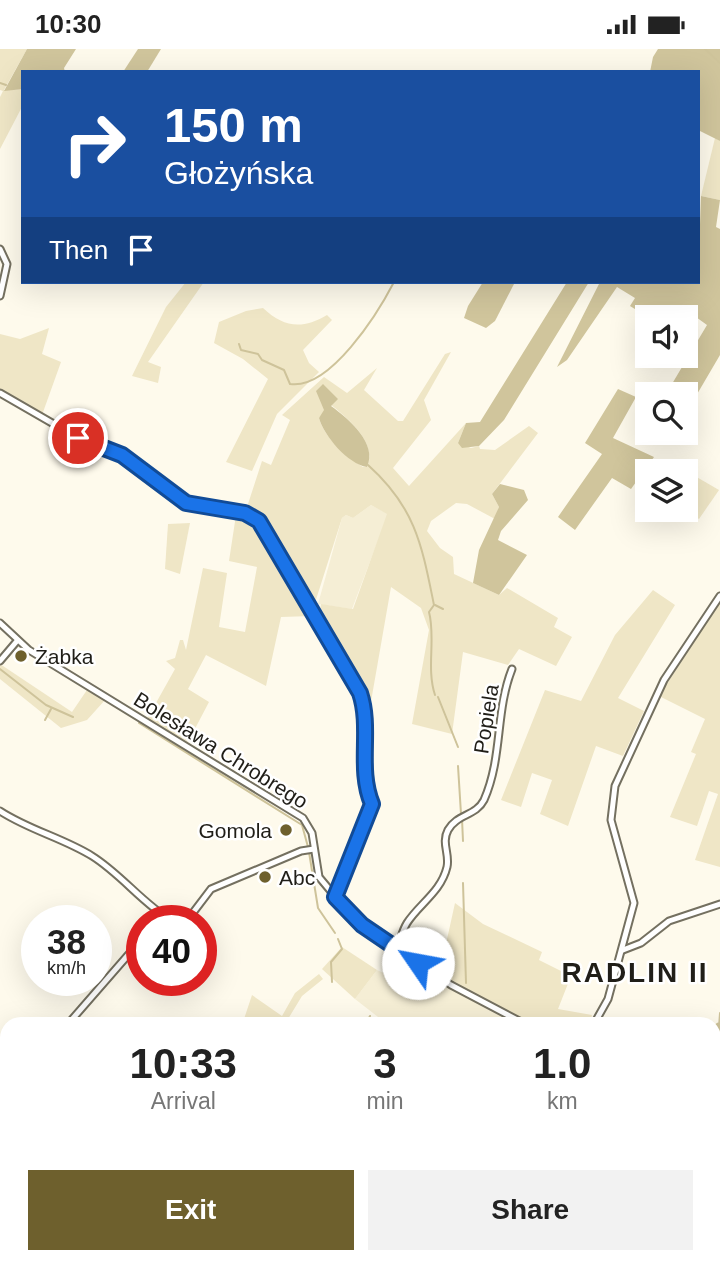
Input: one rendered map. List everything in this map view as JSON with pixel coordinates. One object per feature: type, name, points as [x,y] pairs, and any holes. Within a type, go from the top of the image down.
[{"type":"street","points":[[0,249],[8,264],[0,296]]},
{"type":"street","points":[[0,393],[57,428],[122,455],[186,503],[245,513],[259,521],[360,693],[365,708],[364,785],[372,804],[335,897]]},
{"type":"street","points":[[598,1017],[608,999],[634,903],[613,832],[613,794],[664,680],[720,596]]},
{"type":"street","name":"Bolesława Chrobrego","points":[[0,623],[17,641],[293,811],[308,823],[309,850],[319,877],[362,925],[451,985],[512,1017]]},
{"type":"street","points":[[0,661],[17,641]]},
{"type":"street","name":"Popiela","points":[[397,949],[407,923],[434,894],[447,867],[444,844],[447,832],[462,816],[474,812],[483,802],[499,752],[503,692],[512,669]]},
{"type":"street","points":[[0,811],[21,824],[89,855],[123,877],[153,905]]},
{"type":"street","points":[[199,905],[211,889],[309,850]]},
{"type":"street","points":[[623,950],[641,943],[669,921],[720,904]]},
{"type":"street","points":[[74,1017],[126,957]]},
{"type":"shaded area","points":[[0,49],[27,49],[4,90],[21,89],[21,109],[0,149],[0,97],[3,91],[0,90]]},
{"type":"shaded area","points":[[27,49],[76,49],[64,70],[21,70],[21,89],[4,91]]},
{"type":"shaded area","points":[[138,49],[161,49],[148,70],[124,70]]},
{"type":"shaded area","points":[[658,49],[720,49],[720,141],[700,131],[700,70],[650,70]]},
{"type":"shaded area","points":[[715,138],[720,141],[720,200],[701,196]]},
{"type":"shaded area","points":[[701,196],[720,200],[716,227],[720,229],[720,355],[698,393],[698,382],[673,382],[681,368],[698,368],[698,340],[707,325],[698,318],[698,305],[635,305],[635,309],[630,306],[635,298],[617,287],[567,360],[557,367],[599,284],[700,284]]},
{"type":"shaded area","points":[[184,284],[203,284],[148,362],[161,367],[158,383],[132,376],[166,307]]},
{"type":"shaded area","points":[[482,284],[514,284],[495,321],[486,328],[464,318]]},
{"type":"shaded area","points":[[566,284],[588,284],[504,420],[479,446],[462,448],[458,443],[466,423],[480,422]]},
{"type":"shaded area","points":[[263,308],[285,323],[309,323],[327,315],[332,320],[303,350],[309,363],[319,372],[277,414],[252,471],[226,462],[268,379],[243,359],[214,343],[219,322],[246,311]]},
{"type":"shaded area","points":[[49,328],[42,354],[61,362],[42,415],[0,389],[0,334],[20,339]]},
{"type":"shaded area","points":[[451,352],[424,400],[431,420],[393,468],[409,486],[466,423],[458,443],[471,448],[479,446],[480,449],[495,450],[529,426],[538,433],[492,494],[499,507],[495,519],[467,504],[456,503],[431,521],[427,531],[440,548],[453,557],[454,574],[499,595],[507,588],[558,618],[554,627],[572,637],[556,666],[519,649],[508,665],[463,652],[452,734],[412,724],[429,630],[421,608],[391,587],[369,713],[361,689],[319,618],[321,604],[353,609],[387,514],[371,505],[353,518],[346,515],[342,518],[313,609],[260,518],[246,510],[262,461],[271,465],[290,420],[282,415],[324,377],[347,393],[377,368],[364,390],[398,421],[403,421],[445,354]],"holes":[[[331,405],[353,425],[365,441],[369,450],[367,467],[363,467],[343,452],[322,426],[319,418]]]},
{"type":"shaded area","points":[[323,384],[338,399],[331,406],[353,425],[365,441],[369,450],[367,467],[345,455],[331,441],[322,425],[319,418],[324,410],[316,391]]},
{"type":"shaded area","points":[[618,389],[635,399],[613,438],[654,457],[635,459],[635,483],[631,489],[612,478],[575,530],[558,517],[602,454],[585,443]]},
{"type":"shaded area","points":[[698,478],[719,490],[698,518]]},
{"type":"shaded area","points":[[500,484],[524,490],[528,500],[501,531],[498,540],[527,555],[499,595],[473,583],[479,550],[499,507],[492,494]]},
{"type":"shaded area","points":[[371,505],[388,514],[352,609],[318,604],[342,518],[346,515],[353,518]]},
{"type":"shaded area","points":[[239,514],[261,528],[312,616],[281,617],[266,686],[206,655],[188,689],[209,702],[188,742],[147,719],[175,669],[166,661],[175,658],[180,640],[183,640],[186,650],[203,568],[227,573],[219,627],[245,632],[257,567],[229,561],[236,515]]},
{"type":"shaded area","points":[[190,523],[180,574],[165,569],[168,524]]},
{"type":"shaded area","points":[[653,590],[675,605],[618,698],[644,711],[623,756],[596,746],[568,826],[540,814],[552,780],[532,773],[521,807],[501,800],[545,690],[581,701],[615,635]]},
{"type":"shaded area","points":[[720,602],[720,867],[695,860],[718,794],[709,791],[697,826],[670,817],[696,754],[691,752],[705,719],[659,696]]},
{"type":"shaded area","points":[[0,664],[72,712],[87,690],[105,700],[87,720],[61,728],[0,679]]},
{"type":"shaded area","points":[[455,903],[483,924],[542,952],[539,960],[571,976],[558,1009],[592,1017],[517,1017],[457,985],[440,971]]},
{"type":"shaded area","points":[[342,947],[377,970],[355,999],[322,969]]},
{"type":"shaded area","points":[[400,955],[455,991],[505,1017],[378,1017],[355,999],[377,970],[388,975]]},
{"type":"shaded area","points":[[319,974],[323,979],[302,996],[289,1017],[245,1017],[252,995],[282,1016],[295,993]]},
{"type":"waterway","points":[[705,49],[720,63]]},
{"type":"waterway","points":[[0,83],[6,85]]},
{"type":"waterway","points":[[239,344],[241,350],[258,354],[262,360],[284,370],[290,384],[305,383],[321,375],[351,347],[377,312],[393,284]]},
{"type":"waterway","points":[[368,465],[397,497],[407,513],[420,546],[434,605],[429,612],[432,632],[431,674],[435,695]]},
{"type":"waterway","points":[[435,605],[443,609]]},
{"type":"waterway","points":[[0,669],[46,705],[73,717]]},
{"type":"waterway","points":[[438,697],[458,747]]},
{"type":"waterway","points":[[45,720],[51,709]]},
{"type":"waterway","points":[[139,723],[302,825],[308,847]]},
{"type":"waterway","points":[[458,766],[461,814]]},
{"type":"waterway","points":[[462,819],[463,841]]},
{"type":"waterway","points":[[309,852],[318,908],[335,933]]},
{"type":"waterway","points":[[463,883],[466,983]]},
{"type":"waterway","points":[[332,982],[331,962],[342,949],[338,939]]},
{"type":"waterway","points":[[720,1013],[720,1017]]},
{"type":"place","name":"Żabka","points":[[21,656]]},
{"type":"place","name":"Gomola","points":[[286,830]]},
{"type":"place","name":"Abc","points":[[265,877]]},
{"type":"district","name":"RADLIN II","points":[[635,972]]},
{"type":"route","points":[[78,438],[107,446],[122,455],[186,503],[245,513],[259,521],[360,693],[365,708],[364,785],[372,804],[335,897],[372,933],[418,963]]}]
